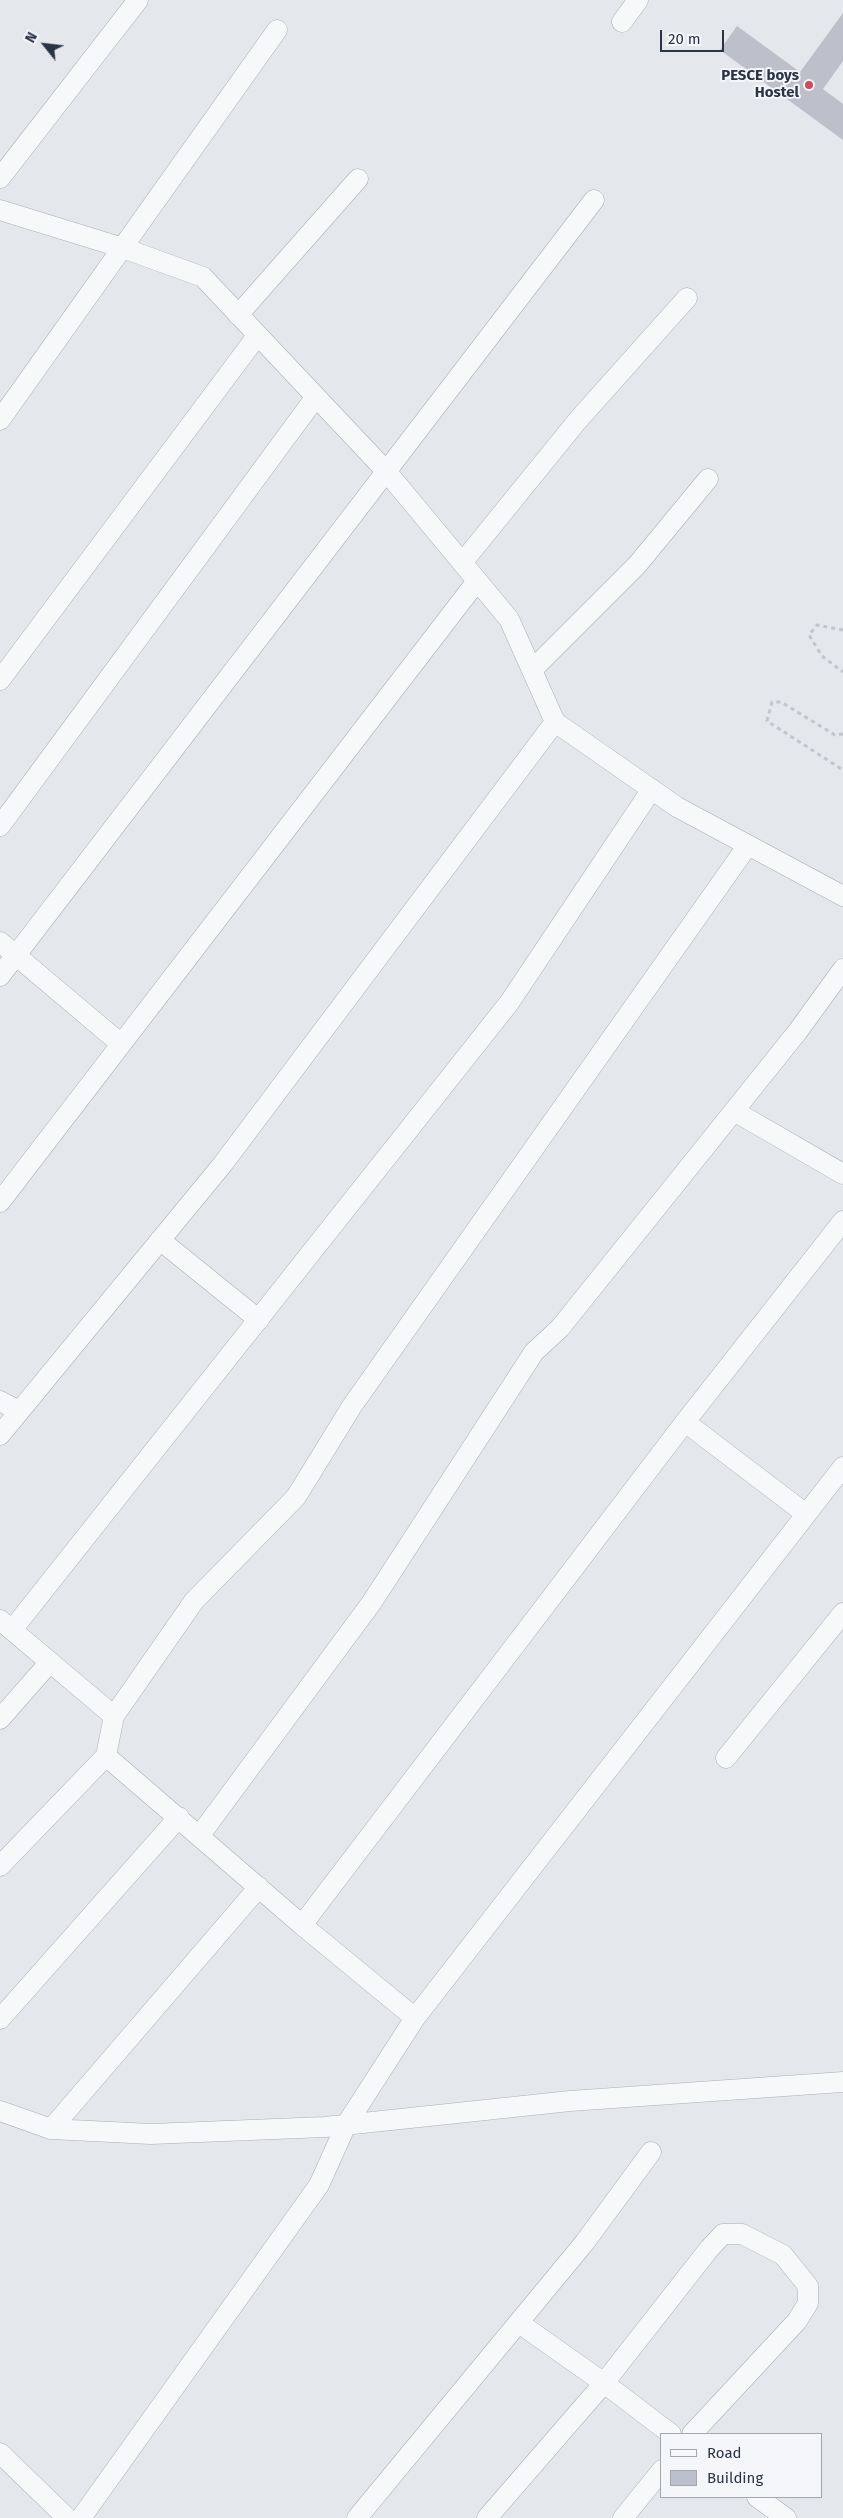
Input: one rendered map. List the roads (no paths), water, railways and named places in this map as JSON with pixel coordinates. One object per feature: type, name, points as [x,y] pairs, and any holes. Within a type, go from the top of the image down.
[{"type":"street","points":[[0,178],[138,0]]},
{"type":"street","points":[[622,22],[638,0]]},
{"type":"street","points":[[0,420],[277,30]]},
{"type":"street","points":[[238,315],[358,179]]},
{"type":"street","points":[[0,976],[594,200]]},
{"type":"street","points":[[3,216],[122,248],[203,277],[315,398],[386,471],[509,619],[555,722],[677,807],[843,896]]},
{"type":"street","points":[[462,563],[578,420],[687,298]]},
{"type":"street","points":[[0,680],[257,336]]},
{"type":"street","points":[[0,826],[315,398]]},
{"type":"street","points":[[532,670],[637,565],[708,479]]},
{"type":"street","points":[[0,1202],[477,581]]},
{"type":"street","points":[[0,1435],[222,1165],[555,722]]},
{"type":"street","points":[[114,1716],[6,1625],[259,1320],[509,1004],[652,790]]},
{"type":"street","points":[[0,1866],[106,1756],[114,1716],[194,1601],[296,1497],[352,1406],[748,845]]},
{"type":"street","points":[[0,942],[121,1044]]},
{"type":"street","points":[[200,1835],[372,1602],[534,1352],[560,1328],[798,1031],[843,969]]},
{"type":"street","points":[[734,1111],[843,1174]]},
{"type":"street","points":[[302,1925],[685,1422],[843,1221]]},
{"type":"street","points":[[160,1240],[259,1320]]},
{"type":"street","points":[[0,1401],[19,1411]]},
{"type":"street","points":[[685,1422],[806,1514]]},
{"type":"street","points":[[81,2518],[319,2185],[346,2125],[415,2018],[843,1467]]},
{"type":"street","points":[[726,1758],[843,1613]]},
{"type":"street","points":[[0,1719],[50,1662]]},
{"type":"street","points":[[106,1756],[200,1835],[302,1925],[415,2018]]},
{"type":"street","points":[[0,2019],[179,1817]]},
{"type":"street","points":[[51,2129],[259,1887]]},
{"type":"street","points":[[0,2111],[51,2129],[151,2134],[346,2125],[570,2101],[843,2082]]},
{"type":"street","points":[[357,2518],[585,2242],[651,2152]]},
{"type":"street","points":[[486,2518],[604,2383],[723,2234],[742,2234],[783,2254],[808,2286],[808,2303],[797,2321],[693,2433]]},
{"type":"street","points":[[519,2323],[604,2383],[670,2433]]},
{"type":"street","points":[[0,2453],[67,2518]]},
{"type":"street","points":[[624,2518],[660,2473]]},
{"type":"street","points":[[758,2498],[786,2518]]},
{"type":"place","name":"PESCE boys Hostel","points":[[809,85]]}]
